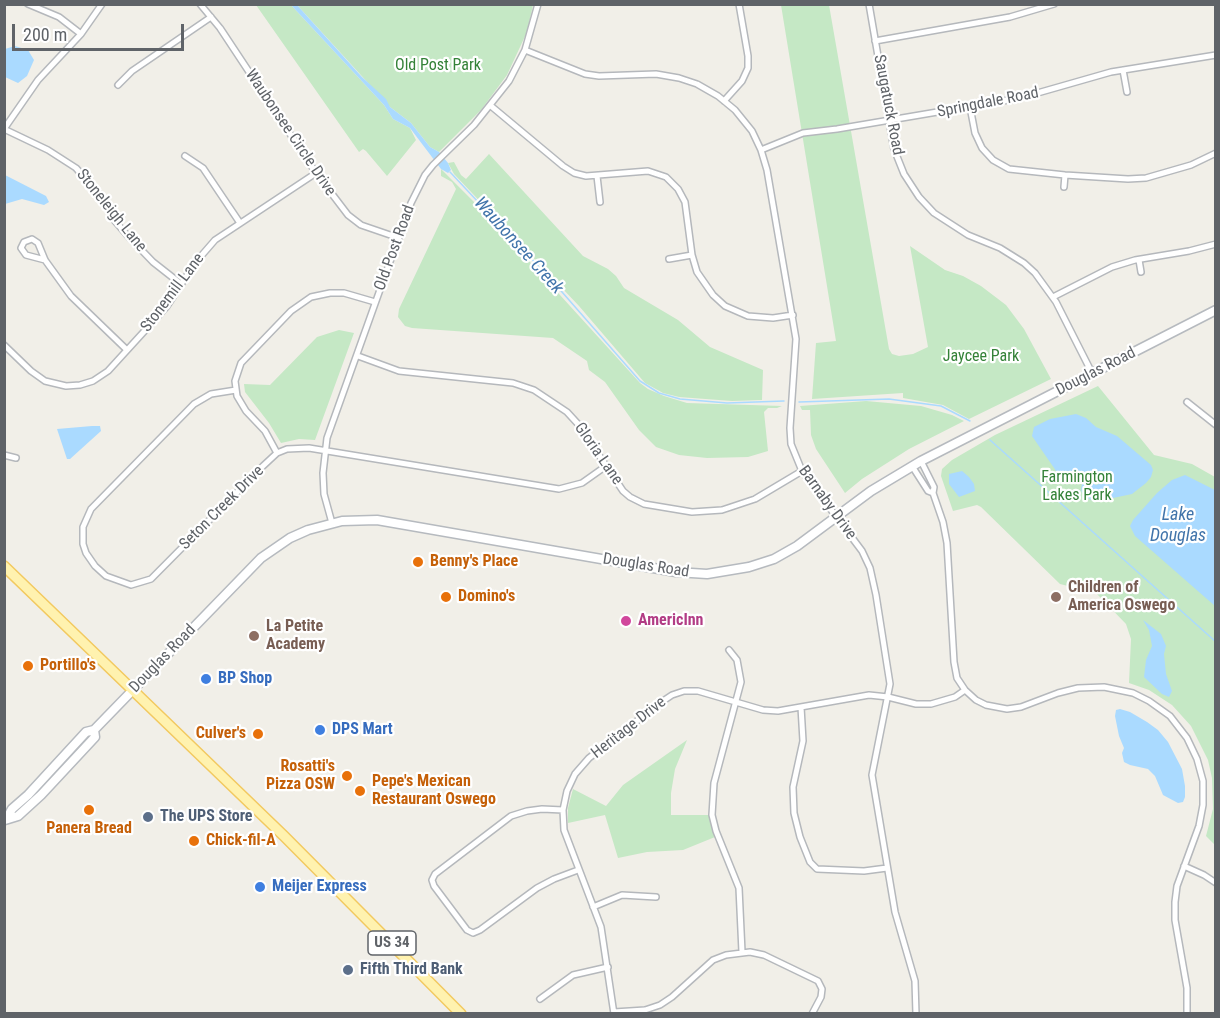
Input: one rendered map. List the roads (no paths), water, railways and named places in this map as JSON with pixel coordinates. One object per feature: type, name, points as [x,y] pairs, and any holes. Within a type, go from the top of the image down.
[{"type":"main road","name":"US 34","points":[[4,566],[272,824],[461,1014]]},
{"type":"street","points":[[28,4],[59,17],[81,34]]},
{"type":"street","points":[[5,129],[38,80],[81,34],[102,4]]},
{"type":"street","name":"Waubonsee Circle Drive","points":[[200,4],[340,207],[353,220],[399,238]]},
{"type":"street","name":"Old Post Road","points":[[332,523],[324,494],[322,473],[327,438],[418,186],[433,165],[492,106],[509,81],[525,50],[538,4]]},
{"type":"street","points":[[724,101],[741,81],[748,68],[739,4]]},
{"type":"street","name":"Saugatuck Road","points":[[869,4],[888,120],[894,149],[904,174],[919,197],[934,213],[952,226],[1000,248],[1035,273],[1053,297],[1092,373]]},
{"type":"street","points":[[875,41],[1001,19],[1054,4]]},
{"type":"street","points":[[118,85],[132,71],[211,17]]},
{"type":"street","name":"Barnaby Drive","points":[[525,50],[571,70],[592,76],[648,74],[679,78],[707,89],[740,115],[761,150],[767,170],[796,339],[791,444],[802,471],[862,551],[873,579],[889,673],[888,697],[872,775],[896,918],[915,981],[916,1014]]},
{"type":"street","name":"Springdale Road","points":[[761,150],[803,133],[1030,96],[1123,70],[1215,55]]},
{"type":"street","points":[[1123,70],[1127,92]]},
{"type":"street","points":[[492,106],[563,166],[581,175],[597,176],[648,171],[660,174],[673,183],[685,202],[692,255],[702,280],[713,295],[725,306],[748,316],[773,318],[793,315]]},
{"type":"street","points":[[970,107],[975,133],[982,148],[993,160],[1009,169],[1065,175],[1146,178],[1191,165],[1215,153]]},
{"type":"street","name":"Stoneleigh Lane","points":[[5,129],[48,150],[76,168],[99,194],[114,220],[127,235],[153,262],[181,284]]},
{"type":"street","points":[[185,156],[203,168],[240,223]]},
{"type":"street","name":"Stonemill Lane","points":[[4,345],[38,377],[53,384],[66,387],[80,386],[93,381],[108,371],[167,306],[204,252],[215,240],[316,173]]},
{"type":"street","points":[[1064,187],[1065,175]]},
{"type":"street","points":[[597,176],[600,202]]},
{"type":"street","points":[[45,260],[26,255],[21,248],[24,242],[27,239],[35,240],[45,260],[71,296],[127,350]]},
{"type":"street","points":[[1053,297],[1112,267],[1215,244]]},
{"type":"street","points":[[669,259],[692,255]]},
{"type":"street","points":[[1139,260],[1142,272]]},
{"type":"street","points":[[278,453],[265,431],[240,403],[235,381],[241,363],[300,304],[311,297],[330,293],[351,294],[375,302]]},
{"type":"street","name":"Douglas Road","points":[[6,819],[12,809],[28,795],[86,732],[94,730],[261,558],[299,533],[332,523],[364,519],[387,521],[676,572],[706,574],[738,570],[774,559],[797,546],[871,491],[921,461],[1215,310]]},
{"type":"street","name":"Gloria Lane","points":[[357,356],[399,371],[511,383],[534,390],[567,412],[578,424],[623,490],[638,501],[654,506],[698,513],[739,506],[802,471]]},
{"type":"street","name":"Seton Creek Drive","points":[[236,390],[211,394],[194,404],[91,509],[83,527],[83,544],[95,566],[106,576],[131,585],[151,579],[278,453],[299,447],[559,489],[582,483],[606,466]]},
{"type":"street","points":[[1187,402],[1215,425]]},
{"type":"street","points":[[4,455],[16,458]]},
{"type":"street","points":[[921,461],[934,488],[933,493],[943,522],[947,543],[954,662],[957,678],[965,690],[987,705],[1007,709],[1021,707],[1069,690],[1104,687],[1133,693],[1170,716],[1187,738],[1197,759],[1203,781],[1203,805],[1199,826],[1177,886],[1175,920],[1184,964],[1187,1014]]},
{"type":"street","points":[[912,466],[928,491],[933,493]]},
{"type":"street","points":[[729,650],[741,670],[741,682],[714,783],[712,815],[739,888],[742,952]]},
{"type":"street","name":"Heritage Drive","points":[[614,1013],[601,927],[564,830],[563,810],[572,778],[589,758],[672,695],[691,691],[763,710],[778,711],[869,695],[916,704],[931,704],[955,697],[965,690]]},
{"type":"street","points":[[801,707],[803,741],[793,787],[794,813],[810,862],[817,869],[864,871],[887,868]]},
{"type":"street","points":[[563,810],[542,809],[511,816],[435,874],[432,880],[434,886],[467,930],[473,933],[537,888],[578,870]]},
{"type":"street","points":[[1184,866],[1215,883]]},
{"type":"street","points":[[593,907],[622,895],[656,897]]},
{"type":"street","points":[[614,1013],[645,1010],[660,1005],[713,960],[742,952],[764,955],[818,981],[822,989],[821,997],[812,1014]]},
{"type":"street","points":[[540,999],[573,975],[586,970],[608,967]]},
{"type":"water","points":[[291,5],[297,5],[362,77],[386,99],[390,107],[411,123],[430,147],[439,152],[451,170],[448,173],[441,169],[410,128],[393,119],[384,105]]},
{"type":"water","points":[[15,46],[28,50],[34,60],[27,76],[18,83],[5,77],[5,49]]},
{"type":"water","points":[[5,175],[46,196],[49,202],[44,205],[22,199],[5,204]]},
{"type":"water","points":[[1076,414],[1086,418],[1096,427],[1117,436],[1151,465],[1153,470],[1146,483],[1132,494],[1094,502],[1082,493],[1081,489],[1082,484],[1089,481],[1096,485],[1099,484],[1096,476],[1087,475],[1075,484],[1063,481],[1032,436],[1034,427],[1050,419]]},
{"type":"water","points":[[100,426],[101,431],[70,459],[67,459],[57,429]]},
{"type":"water","points":[[962,471],[974,484],[975,491],[959,497],[949,484],[949,474]]},
{"type":"water","name":"Lake Douglas","points":[[1185,475],[1215,490],[1215,606],[1135,536],[1130,526],[1157,493],[1172,480]]},
{"type":"water","points":[[1143,620],[1161,634],[1166,646],[1164,654],[1166,674],[1172,691],[1169,697],[1162,694],[1144,677],[1146,660],[1152,646],[1149,630]]},
{"type":"water","points":[[1120,709],[1147,722],[1168,742],[1182,769],[1185,786],[1183,802],[1178,803],[1163,795],[1155,776],[1148,769],[1124,762],[1122,753],[1124,748],[1115,716],[1116,710]]},
{"type":"waterway","name":"Waubonsee Creek","points":[[450,172],[555,284],[640,381],[659,393],[680,399],[727,403],[784,401]]},
{"type":"waterway","name":"Waubonsee Creek","points":[[799,402],[889,399],[941,406],[970,421]]},
{"type":"waterway","name":"Waubonsee Creek","points":[[990,440],[1216,642]]},
{"type":"place","name":"Benny's Place","points":[[418,562]]},
{"type":"place","name":"Domino's","points":[[446,597]]},
{"type":"place","name":"Children of America Oswego","points":[[1056,597]]},
{"type":"place","name":"AmericInn","points":[[626,621]]},
{"type":"place","name":"La Petite Academy","points":[[254,636]]},
{"type":"place","name":"Portillo's","points":[[28,666]]},
{"type":"place","name":"BP Shop","points":[[206,679]]},
{"type":"place","name":"DPS Mart","points":[[320,730]]},
{"type":"place","name":"Culver's","points":[[258,734]]},
{"type":"place","name":"Rosatti's Pizza OSW","points":[[347,776]]},
{"type":"place","name":"Pepe's Mexican Restaurant Oswego","points":[[360,791]]},
{"type":"place","name":"Panera Bread","points":[[89,810]]},
{"type":"place","name":"The UPS Store","points":[[148,817]]},
{"type":"place","name":"Chick-fil-A","points":[[194,841]]},
{"type":"place","name":"Meijer Express","points":[[260,887]]},
{"type":"place","name":"Fifth Third Bank","points":[[348,970]]},
{"type":"park label","name":"Old Post Park","points":[[438,66]]},
{"type":"park label","name":"Jaycee Park","points":[[981,357]]},
{"type":"park label","name":"Farmington Lakes Park","points":[[1077,487]]}]
